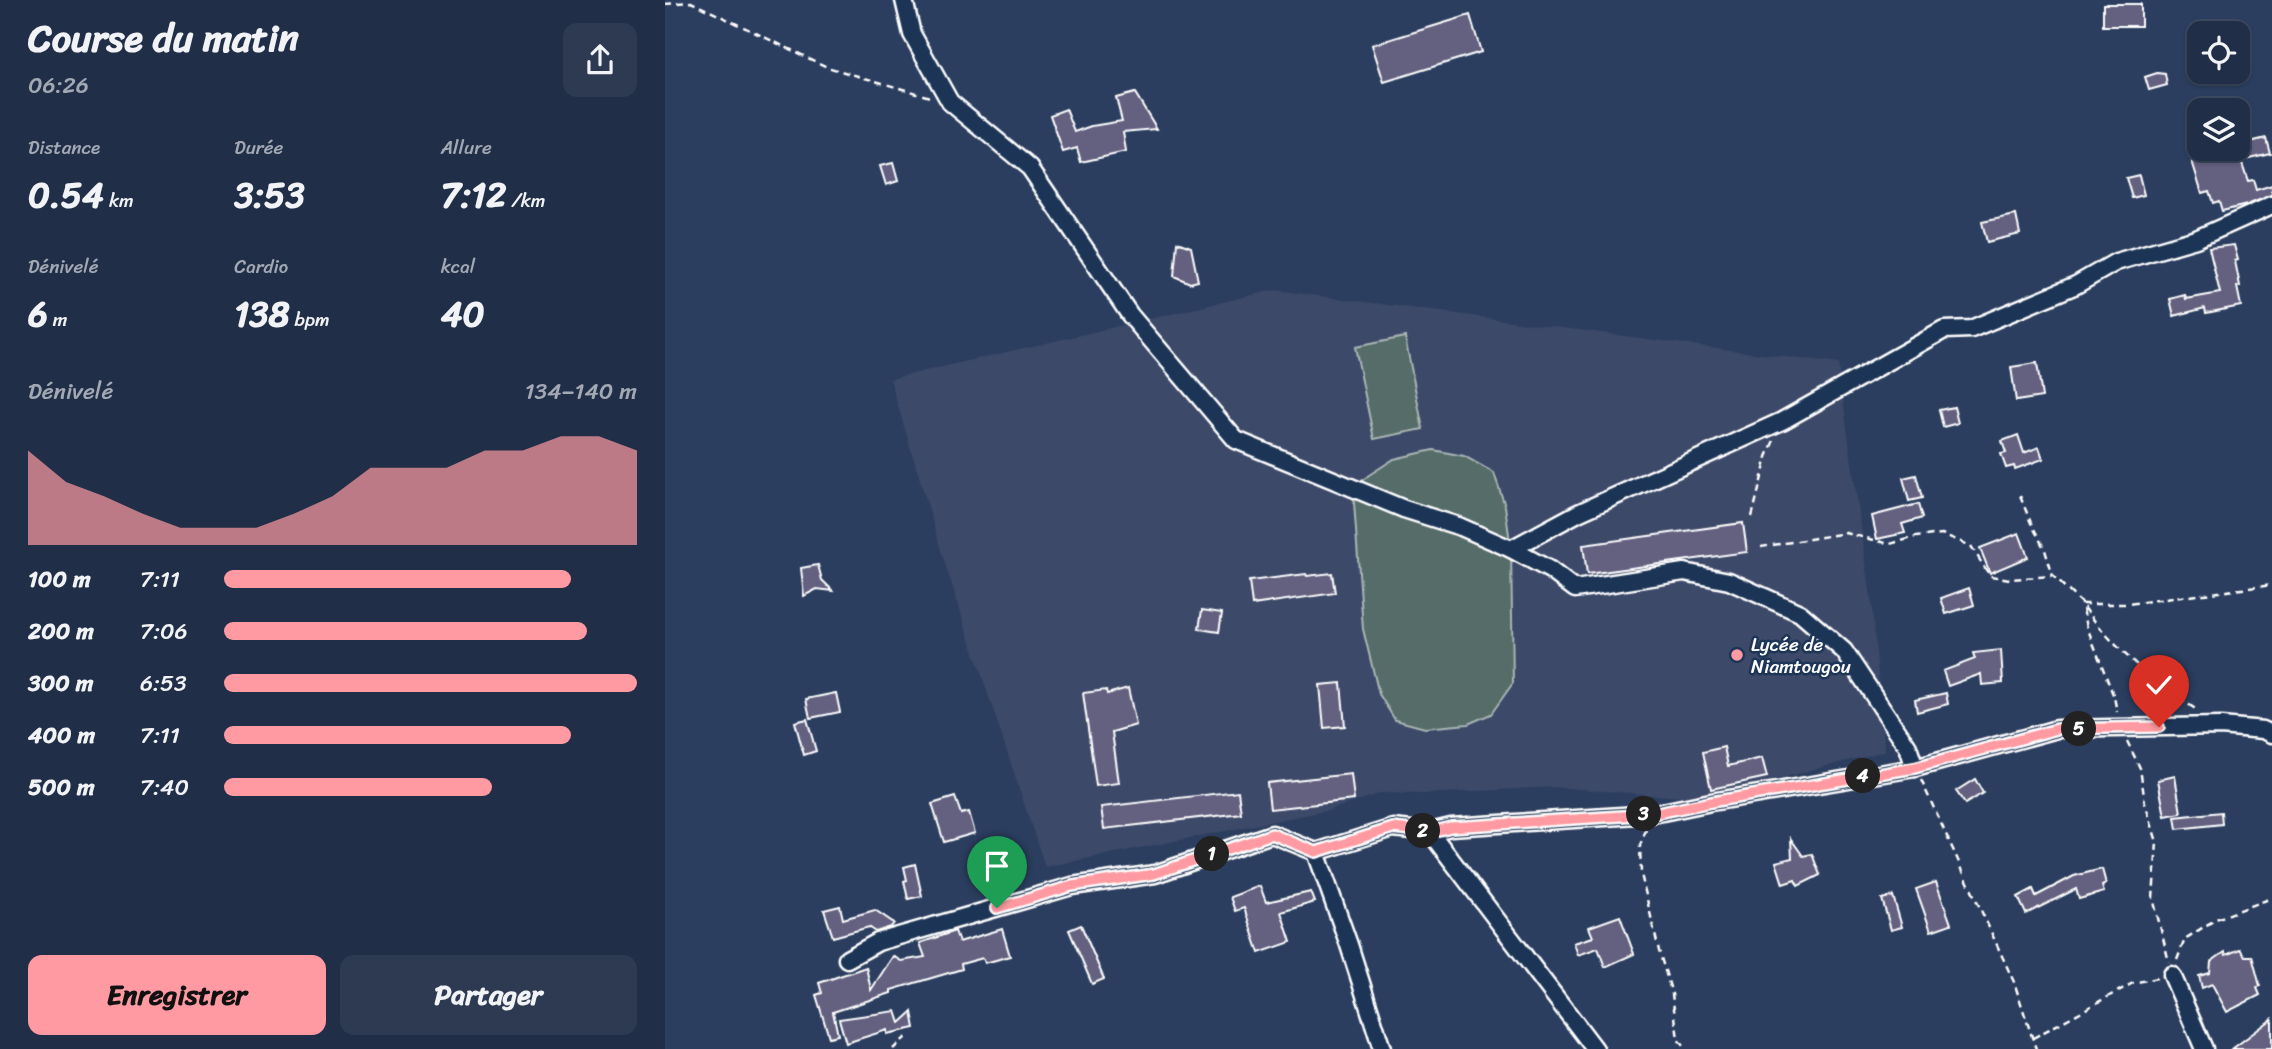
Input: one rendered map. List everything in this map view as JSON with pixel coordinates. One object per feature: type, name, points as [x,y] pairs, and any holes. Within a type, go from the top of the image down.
[{"type":"street","points":[[904,0],[912,34],[950,102],[1030,169],[1130,315],[1236,440],[1404,509],[1461,527],[1550,570],[1575,589],[1684,572],[1728,581],[1800,613],[1844,651],[1908,747],[1915,768]]},
{"type":"street","points":[[1511,549],[1578,513],[1782,421],[1944,330],[1971,329],[2076,285],[2116,262],[2196,239],[2272,205]]},
{"type":"street","points":[[847,959],[878,942],[1072,886],[1154,874],[1272,834],[1316,852],[1393,828],[1430,832],[1451,827],[1653,814],[1915,768],[2057,729],[2221,726],[2263,730],[2272,734]]},
{"type":"street","points":[[1430,832],[1595,1049]]},
{"type":"street","points":[[1316,852],[1382,1049]]},
{"type":"street","points":[[2172,975],[2204,1049]]},
{"type":"path","points":[[665,4],[689,1],[827,67],[950,102]]},
{"type":"path","points":[[1752,517],[1767,457],[1782,421]]},
{"type":"path","points":[[1761,547],[1846,533],[1891,544],[1916,537],[1943,534],[1971,546],[1990,576],[2010,579],[2053,576]]},
{"type":"path","points":[[2198,711],[2135,663],[2102,632],[2082,604],[2129,604],[2272,585]]},
{"type":"path","points":[[1915,768],[2014,982],[2036,1049]]},
{"type":"path","points":[[1653,814],[1640,845],[1641,874],[1672,994],[1678,1039],[1685,1049]]},
{"type":"path","points":[[2033,1038],[2133,984],[2172,975],[2185,939],[2216,919],[2272,898]]},
{"type":"path","points":[[894,1049],[907,1037]]},
{"type":"shaded area","name":"Lycée de Niamtougou","points":[[1274,290],[1838,364],[1871,598],[1885,751],[1713,796],[1693,798],[1553,787],[1423,794],[1381,793],[1330,810],[1045,867],[946,567],[890,379]]},
{"type":"green space","points":[[1405,337],[1423,429],[1374,439],[1355,347]]},
{"type":"green space","points":[[1433,450],[1464,456],[1494,473],[1505,506],[1511,549],[1513,683],[1491,714],[1468,724],[1425,728],[1395,720],[1379,694],[1363,629],[1353,488],[1394,459]]},
{"type":"building","points":[[2103,4],[2141,4],[2141,26],[2103,26]]},
{"type":"building","points":[[1470,15],[1481,52],[1384,82],[1372,45]]},
{"type":"building","points":[[2157,73],[2165,74],[2167,85],[2149,90],[2145,77]]},
{"type":"building","points":[[1135,93],[1157,129],[1123,132],[1126,152],[1081,162],[1077,148],[1063,152],[1050,115],[1066,109],[1075,132],[1122,121],[1116,98]]},
{"type":"building","points":[[2266,138],[2270,153],[2250,158],[2250,142]]},
{"type":"building","points":[[2192,161],[2241,161],[2248,181],[2253,180],[2256,190],[2272,185],[2272,195],[2222,211],[2219,201],[2213,203],[2209,191],[2202,193]]},
{"type":"building","points":[[893,163],[898,181],[886,185],[880,166]]},
{"type":"building","points":[[2139,175],[2144,195],[2132,198],[2126,178]]},
{"type":"building","points":[[2016,215],[2020,234],[1987,242],[1982,222]]},
{"type":"building","points":[[1177,242],[1191,247],[1198,281],[1190,283],[1174,276]]},
{"type":"building","points":[[2234,245],[2238,260],[2235,261],[2241,306],[2206,313],[2205,308],[2174,316],[2170,299],[2185,295],[2186,299],[2220,293],[2209,248]]},
{"type":"building","points":[[2037,363],[2042,397],[2016,401],[2011,367]]},
{"type":"building","points":[[1954,407],[1958,423],[1943,427],[1939,410]]},
{"type":"building","points":[[2018,435],[2024,453],[2039,447],[2043,459],[2015,469],[2014,466],[2006,468],[2001,454],[2006,453],[2002,441]]},
{"type":"building","points":[[1916,475],[1922,498],[1909,501],[1903,478]]},
{"type":"building","points":[[1918,504],[1922,518],[1902,524],[1905,533],[1877,539],[1872,516]]},
{"type":"building","points":[[1743,523],[1747,552],[1587,574],[1583,545]]},
{"type":"building","points":[[2019,533],[2028,557],[1990,573],[1980,548]]},
{"type":"building","points":[[818,565],[822,580],[833,591],[817,589],[804,596],[801,568]]},
{"type":"building","points":[[1332,573],[1335,593],[1252,605],[1249,581]]},
{"type":"building","points":[[1969,588],[1974,605],[1946,614],[1941,598]]},
{"type":"building","points":[[1202,610],[1222,613],[1219,632],[1199,629]]},
{"type":"building","points":[[2001,650],[2003,683],[1982,685],[1981,674],[1948,686],[1943,671],[1975,659],[1973,653]]},
{"type":"building","points":[[1341,683],[1345,726],[1324,728],[1320,685]]},
{"type":"building","points":[[1128,688],[1136,725],[1112,732],[1119,783],[1096,786],[1083,693],[1106,690],[1107,694]]},
{"type":"building","points":[[836,693],[840,712],[810,718],[806,699]]},
{"type":"building","points":[[1946,693],[1948,704],[1917,712],[1915,700]]},
{"type":"building","points":[[807,719],[816,751],[804,755],[795,722]]},
{"type":"building","points":[[1724,747],[1728,766],[1762,758],[1767,777],[1711,789],[1703,752]]},
{"type":"building","points":[[1351,774],[1354,800],[1270,809],[1267,783]]},
{"type":"building","points":[[2175,776],[2181,813],[2165,816],[2158,780]]},
{"type":"building","points":[[1975,779],[1983,793],[1965,804],[1956,791]]},
{"type":"building","points":[[1238,791],[1241,813],[1104,829],[1101,807]]},
{"type":"building","points":[[955,797],[961,814],[969,812],[975,833],[944,842],[932,804]]},
{"type":"building","points":[[2221,812],[2222,824],[2177,829],[2175,817]]},
{"type":"building","points":[[1791,839],[1803,856],[1812,854],[1820,875],[1798,886],[1795,880],[1783,884],[1776,862],[1792,858]]},
{"type":"building","points":[[915,864],[922,896],[908,899],[904,867]]},
{"type":"building","points":[[2102,869],[2106,884],[2102,886],[2104,892],[2079,899],[2076,889],[2026,914],[2018,897],[2033,889],[2036,896],[2074,876]]},
{"type":"building","points":[[1936,882],[1951,924],[1931,931],[1916,889]]},
{"type":"building","points":[[1260,886],[1266,902],[1311,892],[1315,902],[1281,912],[1291,942],[1259,953],[1244,908],[1235,911],[1230,897]]},
{"type":"building","points":[[1893,896],[1902,927],[1891,930],[1882,899]]},
{"type":"building","points":[[840,906],[843,919],[875,910],[894,923],[891,927],[876,932],[869,927],[833,937],[824,910]]},
{"type":"building","points":[[1620,916],[1634,954],[1605,967],[1598,948],[1578,955],[1574,943],[1593,937],[1589,927]]},
{"type":"building","points":[[1081,925],[1104,979],[1092,984],[1069,930]]},
{"type":"building","points":[[1002,929],[1010,956],[985,963],[983,958],[961,964],[962,969],[891,990],[891,993],[833,1012],[838,1035],[829,1037],[816,995],[822,993],[819,983],[866,967],[871,990],[893,956],[901,961],[925,957],[920,943],[955,931],[959,942]]},
{"type":"building","points":[[2240,949],[2245,956],[2252,956],[2260,995],[2227,1012],[2212,984],[2202,988],[2199,976],[2210,973],[2211,962],[2225,952],[2226,955]]},
{"type":"building","points":[[896,1011],[900,1023],[912,1012],[915,1028],[887,1034],[887,1030],[846,1043],[839,1019]]},
{"type":"building","points":[[2272,1019],[2272,1049],[2232,1049]]},
{"type":"place","name":"Lycée de Niamtougou","points":[[1737,655]]},
{"type":"route","points":[[997,908],[1072,886],[1154,874],[1272,834],[1316,852],[1393,828],[1430,832],[1451,827],[1653,814],[1915,768],[2057,729],[2159,727]]}]
